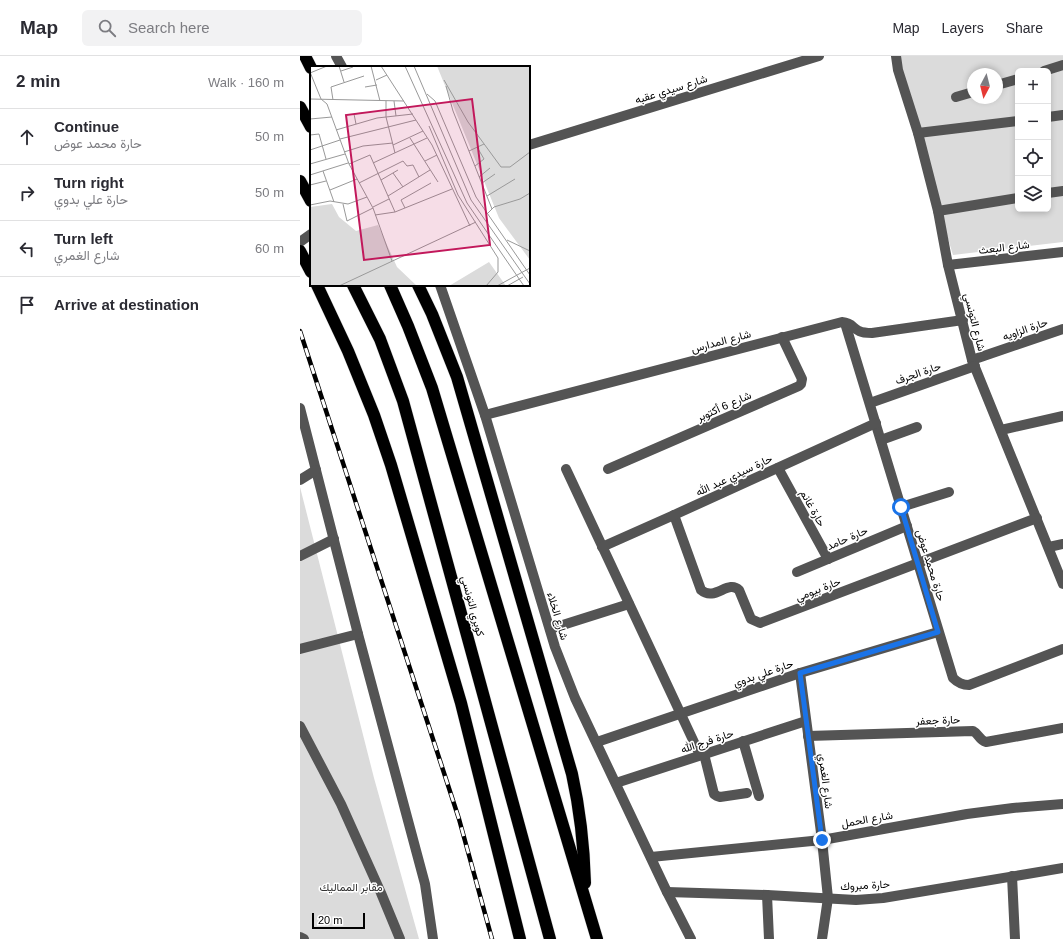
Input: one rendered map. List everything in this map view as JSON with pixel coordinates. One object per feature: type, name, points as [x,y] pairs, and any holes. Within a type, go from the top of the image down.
[{"type":"highway","points":[[305,56],[310,66]]},
{"type":"highway","points":[[300,108],[310,125]]},
{"type":"highway","points":[[300,181],[310,199]]},
{"type":"highway","points":[[300,251],[310,270]]},
{"type":"highway","points":[[317,286],[348,351],[374,415],[391,464],[461,703],[520,939]]},
{"type":"highway","name":"كوبري التونسي","points":[[354,286],[380,339],[403,401],[550,939]]},
{"type":"highway","name":"كوبري التونسي","points":[[390,286],[432,388],[597,939]]},
{"type":"highway","points":[[418,286],[432,314],[457,377],[572,774],[583,839],[584,894]]},
{"type":"street","points":[[336,56],[341,66]]},
{"type":"street","name":"شارع سيدي عقبه","points":[[530,145],[819,56]]},
{"type":"street","name":"شارع التونسي","points":[[896,56],[898,70],[918,133],[938,211],[948,265],[974,363],[1063,584]]},
{"type":"street","points":[[1051,69],[1063,65]]},
{"type":"street","points":[[1003,83],[1015,80]]},
{"type":"street","points":[[956,97],[967,94]]},
{"type":"street","points":[[1051,117],[1063,115]]},
{"type":"street","points":[[918,133],[1015,121]]},
{"type":"street","points":[[1051,192],[1063,190]]},
{"type":"street","points":[[938,211],[1015,198]]},
{"type":"street","points":[[300,242],[310,235]]},
{"type":"street","name":"شارع البعث","points":[[948,265],[1063,252]]},
{"type":"street","name":"شارع الخلاء","points":[[440,286],[486,415],[555,646],[596,742],[690,939]]},
{"type":"street","points":[[845,322],[851,324],[857,330],[864,333],[872,333],[963,320]]},
{"type":"street","name":"شارع المدارس","points":[[486,415],[782,337],[845,322]]},
{"type":"street","name":"حارة محمد عوض","points":[[845,322],[953,678],[957,683],[968,685],[1063,649]]},
{"type":"street","name":"حارة الزاويه","points":[[974,363],[1063,329]]},
{"type":"street","name":"شارع 6 أكتوبر","points":[[608,469],[799,386],[802,378],[782,337]]},
{"type":"street","name":"حارة الجرف","points":[[870,403],[974,363]]},
{"type":"street","points":[[300,408],[303,432],[316,470],[425,884],[433,939]]},
{"type":"street","points":[[1001,430],[1063,416]]},
{"type":"street","name":"حارة سيدي عبد الله","points":[[602,547],[876,423]]},
{"type":"street","points":[[881,440],[917,427]]},
{"type":"street","name":"حارة غانم","points":[[778,468],[828,559]]},
{"type":"street","points":[[300,480],[316,470]]},
{"type":"street","points":[[566,470],[681,714],[702,755],[714,792],[720,797],[747,793]]},
{"type":"street","points":[[901,507],[949,492]]},
{"type":"street","name":"حارة بيومي","points":[[674,515],[701,590],[704,593],[712,594],[730,587],[736,587],[739,590],[749,616],[756,622],[763,622],[1037,518]]},
{"type":"street","name":"حارة حامد","points":[[797,572],[907,526]]},
{"type":"street","points":[[300,556],[334,539]]},
{"type":"street","points":[[1049,547],[1063,544]]},
{"type":"street","points":[[550,629],[629,604]]},
{"type":"street","name":"حارة علي بدوي","points":[[596,742],[800,673],[938,632]]},
{"type":"street","points":[[301,645],[358,634]]},
{"type":"street","name":"شارع الغمري","points":[[800,673],[822,840],[828,898],[822,939]]},
{"type":"street","name":"حارة فرج الله","points":[[616,783],[806,721]]},
{"type":"street","points":[[300,726],[341,804],[400,939]]},
{"type":"street","name":"حارة جعفر","points":[[808,736],[973,731],[980,739],[986,742],[1063,728]]},
{"type":"street","points":[[743,741],[759,796]]},
{"type":"street","name":"شارع الحمل","points":[[651,857],[822,840],[967,814],[1063,804]]},
{"type":"street","name":"حارة مبروك","points":[[667,892],[767,894],[856,900],[883,898],[1063,868]]},
{"type":"street","points":[[1012,876],[1015,939]]},
{"type":"street","points":[[767,894],[769,939]]},
{"type":"street","points":[[300,937],[304,939]]},
{"type":"green space","points":[[892,56],[1063,56],[1063,242],[953,255]]},
{"type":"green space","name":"مقابر المماليك","points":[[300,487],[374,778],[419,939],[300,939]]},
{"type":"railway","points":[[300,331],[459,819],[492,939]]},
{"type":"route","points":[[822,840],[800,673],[938,632],[901,507]]}]
